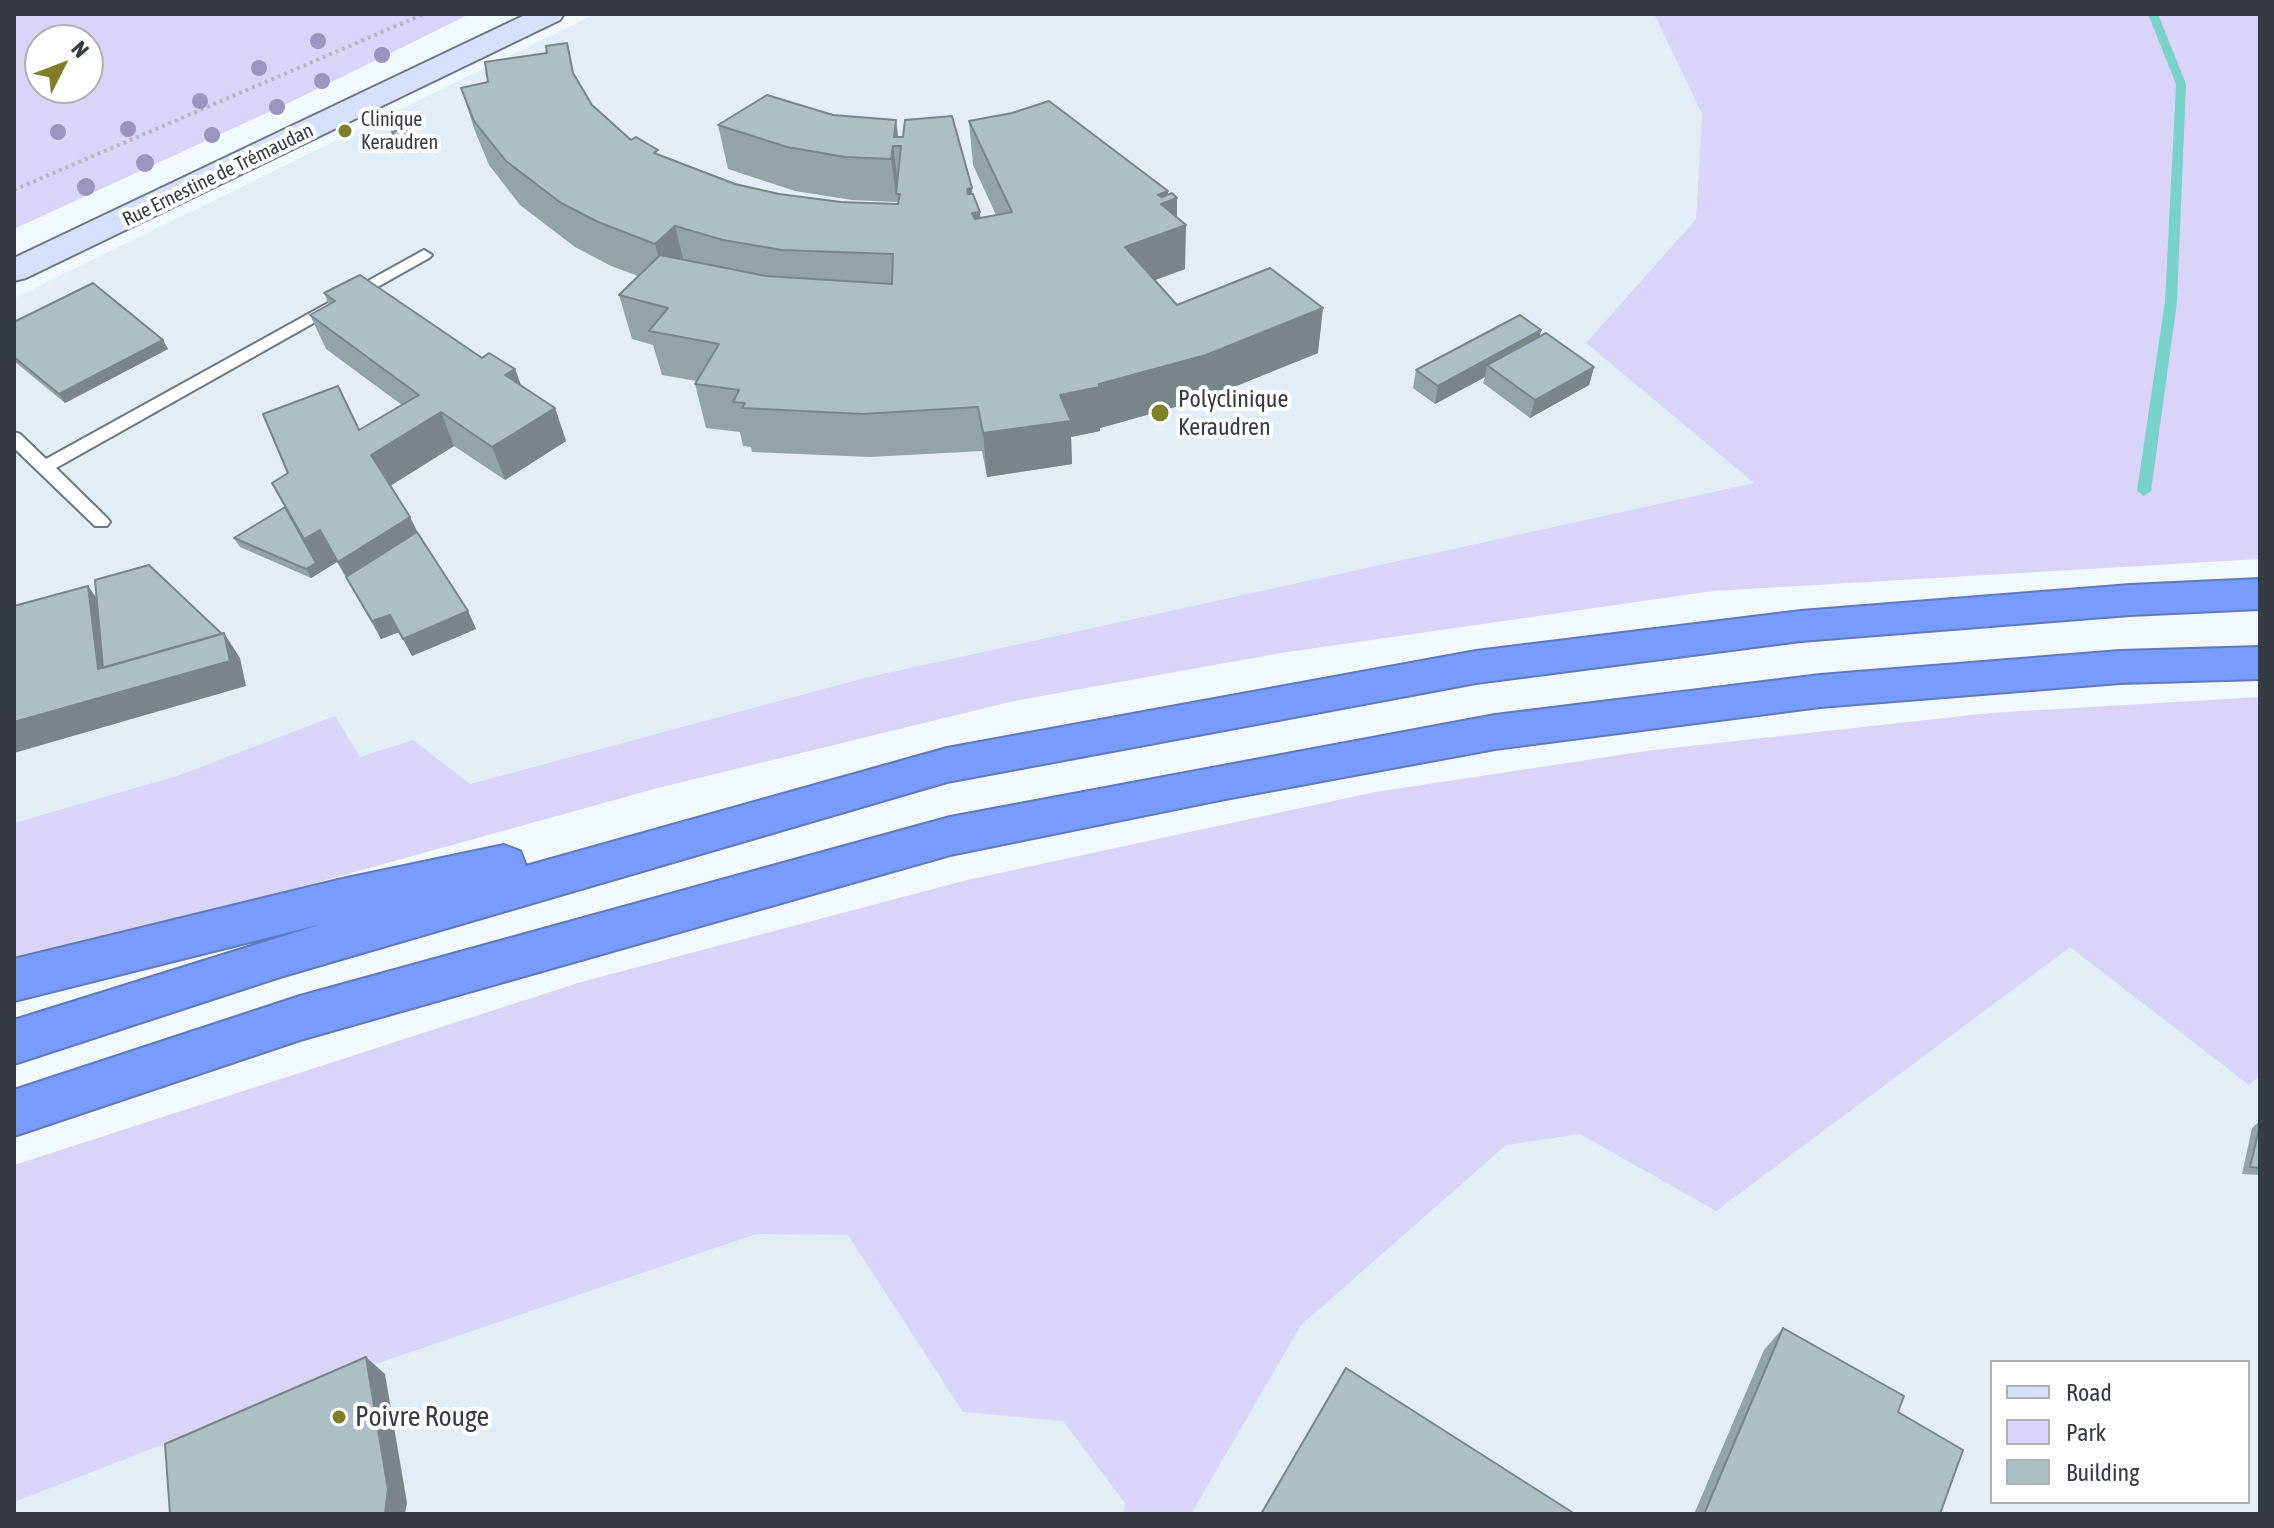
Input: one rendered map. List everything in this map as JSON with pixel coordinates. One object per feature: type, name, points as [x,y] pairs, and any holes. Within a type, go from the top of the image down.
[{"type":"highway","points":[[14,980],[342,899],[947,765],[1476,667],[1801,626],[2130,600],[2260,594]]},
{"type":"highway","points":[[14,1113],[315,1013],[950,836],[1495,732],[1805,693],[2120,667],[2260,663]]},
{"type":"highway","points":[[14,1042],[280,956],[947,765]]},
{"type":"street","name":"Rue Ernestine de Trémaudan","points":[[14,244],[506,14]]},
{"type":"street","name":"Rue Ernestine de Trémaudan","points":[[14,271],[550,14]]},
{"type":"lane","points":[[45,467],[424,255]]},
{"type":"lane","points":[[14,438],[101,522]]},
{"type":"path","points":[[14,190],[424,14]]},
{"type":"shaded area","name":"Polyclinique Keraudren","points":[[595,14],[1654,14],[1702,114],[1696,219],[1586,343],[1755,483],[864,678],[470,784],[14,872],[14,298]]},
{"type":"shaded area","points":[[2066,933],[2260,987],[2260,1514],[14,1514],[14,1459],[813,1179]]},
{"type":"green space","points":[[14,14],[470,14],[299,98],[14,229]]},
{"type":"green space","points":[[1654,14],[2260,14],[2260,559],[1713,591],[1281,653],[1014,701],[658,788],[120,937],[14,963],[14,823],[177,776],[335,716],[360,757],[413,740],[470,784],[864,678],[1754,483],[1586,343],[1696,219],[1702,114]]},
{"type":"green space","points":[[2260,697],[2260,1076],[2249,1085],[2070,947],[1716,1211],[1580,1134],[1506,1145],[1301,1325],[1191,1514],[1124,1514],[1125,1503],[1063,1421],[963,1412],[848,1235],[756,1234],[335,1378],[14,1502],[14,1165],[581,982],[967,880],[1375,792],[1653,750],[1990,713]]},
{"type":"building","points":[[567,43],[573,73],[592,105],[631,140],[636,137],[658,150],[654,153],[735,184],[779,194],[841,202],[898,204],[900,194],[896,194],[901,146],[893,146],[891,159],[845,157],[787,147],[718,125],[767,95],[833,115],[896,120],[894,137],[903,137],[905,120],[952,116],[972,188],[967,189],[968,194],[973,194],[980,212],[972,213],[975,219],[1012,212],[969,121],[1012,113],[1049,101],[1168,191],[1158,195],[1162,197],[1172,193],[1177,198],[1161,204],[1186,225],[1125,247],[1177,305],[1270,268],[1323,308],[1206,355],[1099,384],[1099,387],[1060,395],[1071,421],[983,433],[978,407],[863,414],[742,408],[745,403],[733,402],[739,390],[695,384],[719,344],[649,331],[668,308],[619,295],[660,255],[766,276],[892,284],[893,254],[782,250],[723,240],[675,226],[655,244],[598,222],[561,203],[506,161],[474,121],[461,88],[488,82],[485,62],[547,53],[546,46]]},
{"type":"building","points":[[410,128],[415,134],[396,139],[392,132]]},
{"type":"building","points":[[360,275],[482,358],[489,353],[515,369],[505,375],[555,408],[492,447],[441,412],[371,455],[410,517],[338,562],[320,530],[304,539],[272,483],[288,473],[263,414],[338,386],[359,430],[419,395],[310,315],[335,301],[324,293]]},
{"type":"building","points":[[93,283],[163,340],[59,394],[14,357],[14,322]]},
{"type":"building","points":[[1520,315],[1541,330],[1438,386],[1416,370]]},
{"type":"building","points":[[1546,333],[1594,367],[1535,400],[1487,365]]},
{"type":"building","points":[[285,507],[316,563],[306,569],[234,538]]},
{"type":"building","points":[[417,532],[468,611],[403,639],[390,615],[372,621],[346,577]]},
{"type":"building","points":[[149,565],[222,634],[103,668],[95,580]]},
{"type":"building","points":[[88,586],[98,669],[224,633],[230,661],[14,722],[14,606]]},
{"type":"building","points":[[2260,1125],[2260,1168],[2250,1167]]},
{"type":"building","points":[[1783,1328],[1904,1396],[1898,1412],[1963,1450],[1940,1514],[1704,1514]]},
{"type":"building","name":"Poivre Rouge","points":[[366,1357],[388,1489],[385,1514],[170,1514],[165,1444]]},
{"type":"building","points":[[1346,1368],[1575,1514],[1261,1514]]},
{"type":"waterway","points":[[2144,491],[2171,302],[2181,84],[2153,14]]},
{"type":"place","name":"Clinique Keraudren","points":[[345,131]]},
{"type":"place","name":"Polyclinique Keraudren","points":[[1160,413]]},
{"type":"place","name":"Poivre Rouge","points":[[339,1417]]}]
